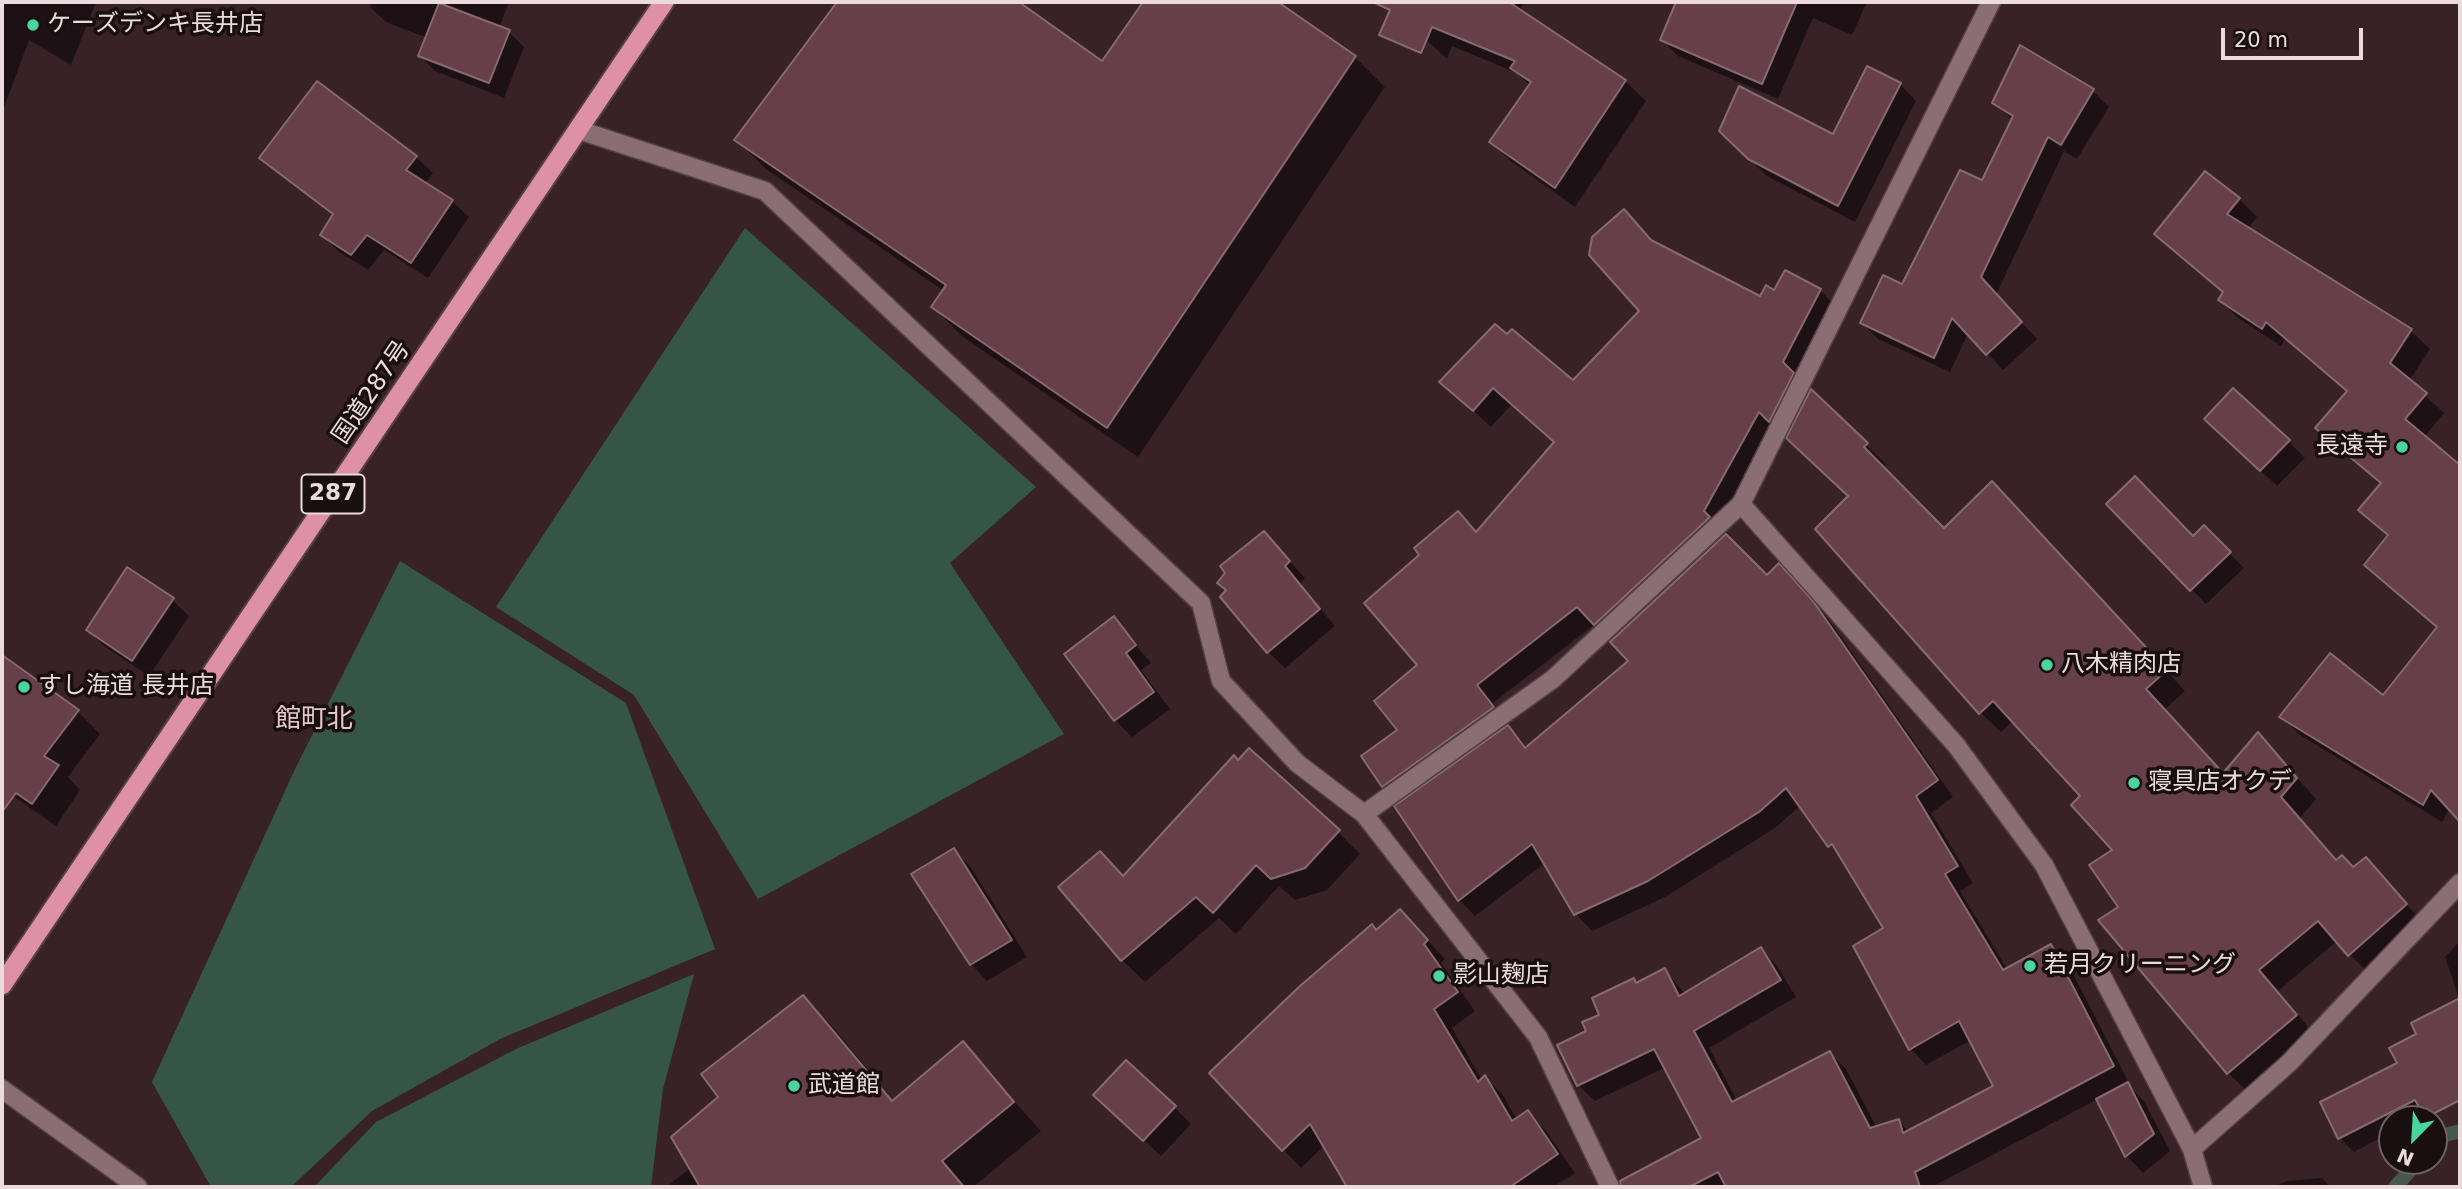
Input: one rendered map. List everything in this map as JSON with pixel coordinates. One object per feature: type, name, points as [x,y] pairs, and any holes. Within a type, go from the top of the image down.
[{"type":"highway","name":"国道287号","points":[[2,985],[664,2]]},
{"type":"street","points":[[1364,814],[1553,679],[1741,504],[1991,2]]},
{"type":"street","points":[[579,130],[765,191],[1201,603],[1221,681],[1297,763],[1364,814],[1538,1037],[1610,1187]]},
{"type":"street","points":[[1741,504],[1956,745],[2044,865],[2192,1149],[2203,1187]]},
{"type":"street","points":[[2192,1149],[2289,1063],[2460,883]]},
{"type":"street","points":[[2,1089],[138,1187]]},
{"type":"green space","points":[[745,228],[1036,487],[950,563],[1064,734],[758,899],[634,695],[496,607]]},
{"type":"green space","points":[[400,561],[626,703],[715,949],[500,1039],[372,1111],[291,1187],[211,1187],[152,1082],[295,769]]},
{"type":"green space","points":[[694,974],[663,1089],[651,1187],[314,1187],[376,1122],[516,1049]]},
{"type":"building","points":[[837,2],[1019,2],[1102,61],[1143,2],[1278,2],[1356,56],[1107,428],[931,307],[946,285],[734,140]]},
{"type":"building","points":[[1373,2],[1509,2],[1626,80],[1555,188],[1489,142],[1531,82],[1510,68],[1515,61],[1432,27],[1421,53],[1379,35],[1390,10]]},
{"type":"building","points":[[1676,2],[1797,2],[1762,84],[1660,40]]},
{"type":"building","points":[[439,3],[510,30],[489,83],[418,56]]},
{"type":"building","points":[[2020,45],[2094,89],[2061,145],[2048,137],[1981,277],[2022,322],[1986,355],[1952,318],[1934,358],[1860,323],[1883,275],[1902,284],[1960,170],[1982,180],[2013,116],[1992,103]]},
{"type":"building","points":[[1867,66],[1901,83],[1838,206],[1748,159],[1719,131],[1739,86],[1833,134]]},
{"type":"building","points":[[317,81],[417,156],[406,170],[453,200],[411,263],[367,235],[351,255],[320,235],[333,214],[259,158]]},
{"type":"building","points":[[2205,171],[2240,198],[2227,214],[2412,329],[2390,363],[2427,393],[2405,419],[2460,465],[2460,822],[2431,790],[2423,805],[2279,717],[2330,653],[2383,695],[2437,627],[2364,565],[2388,535],[2358,510],[2381,483],[2315,428],[2347,391],[2266,322],[2262,329],[2218,300],[2223,292],[2154,234]]},
{"type":"building","points":[[1624,209],[1651,240],[1760,296],[1766,285],[1774,290],[1785,270],[1821,289],[1783,362],[1794,373],[1769,422],[1759,412],[1704,511],[1710,517],[1594,625],[1577,607],[1477,685],[1494,707],[1382,787],[1361,756],[1397,730],[1374,701],[1417,665],[1364,603],[1419,555],[1414,548],[1458,511],[1476,532],[1554,442],[1493,388],[1473,411],[1439,382],[1495,324],[1507,334],[1512,329],[1573,380],[1639,311],[1589,255],[1592,237]]},
{"type":"building","points":[[2233,388],[2290,440],[2260,471],[2204,419]]},
{"type":"building","points":[[1811,389],[1868,443],[1864,447],[1944,528],[1992,481],[2167,670],[2146,689],[2223,773],[2258,732],[2297,778],[2281,797],[2336,860],[2342,855],[2353,867],[2366,857],[2407,904],[2348,956],[2318,921],[2259,970],[2297,1015],[2227,1074],[2098,920],[2118,907],[2089,865],[2112,850],[2071,805],[2080,796],[1993,701],[1979,714],[1815,529],[1848,496],[1786,438]]},
{"type":"building","points":[[2135,476],[2193,536],[2204,525],[2231,552],[2190,591],[2106,504]]},
{"type":"building","points":[[1264,531],[1290,561],[1285,566],[1320,609],[1267,653],[1220,597],[1226,590],[1217,583],[1225,573],[1220,566]]},
{"type":"building","points":[[1726,534],[1767,575],[1779,563],[1813,601],[1938,780],[1916,796],[1958,866],[1945,874],[2003,970],[2051,944],[2114,1066],[1915,1172],[1920,1187],[1726,1187],[1718,1172],[1689,1187],[1621,1187],[1620,1181],[1701,1138],[1654,1049],[1577,1086],[1557,1045],[1586,1031],[1582,1022],[1599,1015],[1592,998],[1634,978],[1636,983],[1665,968],[1679,996],[1761,947],[1781,980],[1694,1031],[1732,1102],[1830,1051],[1870,1128],[1899,1119],[1903,1133],[1993,1086],[1959,1021],[1909,1050],[1853,946],[1883,928],[1832,844],[1828,847],[1786,788],[1759,812],[1648,881],[1574,915],[1532,844],[1458,901],[1394,806],[1508,725],[1525,748],[1628,661],[1610,642]]},
{"type":"building","points":[[127,567],[174,598],[132,661],[86,630]]},
{"type":"building","points":[[1114,616],[1136,645],[1126,653],[1154,692],[1114,721],[1064,654]]},
{"type":"building","points":[[2,655],[79,710],[44,756],[59,765],[32,804],[16,793],[2,812]]},
{"type":"building","points":[[1249,748],[1340,830],[1305,868],[1271,879],[1256,865],[1213,913],[1196,897],[1121,961],[1058,887],[1100,851],[1123,876],[1234,755],[1238,760]]},
{"type":"building","points":[[954,848],[1012,940],[970,965],[911,874]]},
{"type":"building","points":[[1400,909],[1428,940],[1424,944],[1458,992],[1434,1009],[1478,1082],[1485,1075],[1512,1121],[1528,1110],[1558,1154],[1510,1187],[1347,1187],[1310,1124],[1282,1151],[1209,1073],[1300,986],[1372,924],[1376,930]]},
{"type":"building","name":"武道館","points":[[803,995],[892,1101],[963,1041],[1014,1102],[942,1161],[964,1187],[700,1187],[671,1137],[718,1097],[701,1074]]},
{"type":"building","points":[[2460,998],[2460,1100],[2448,1106],[2418,1105],[2415,1100],[2405,1105],[2378,1105],[2378,1119],[2338,1139],[2320,1102],[2397,1063],[2389,1048],[2416,1034],[2411,1023]]},
{"type":"building","points":[[1126,1060],[1176,1106],[1143,1141],[1093,1095]]},
{"type":"building","points":[[2128,1082],[2154,1134],[2125,1157],[2096,1099]]},
{"type":"waterway","points":[[2448,1134],[2460,1131]]},
{"type":"waterway","points":[[2395,1187],[2406,1175]]},
{"type":"place","name":"ケーズデンキ長井店","points":[[33,25]]},
{"type":"place","name":"長遠寺","points":[[2402,447]]},
{"type":"place","name":"八木精肉店","points":[[2047,665]]},
{"type":"place","name":"すし海道 長井店","points":[[24,687]]},
{"type":"place","name":"寝具店オクデ","points":[[2134,783]]},
{"type":"place","name":"若月クリーニング","points":[[2030,966]]},
{"type":"place","name":"影山麹店","points":[[1439,976]]},
{"type":"place","name":"武道館","points":[[794,1086]]},
{"type":"district","name":"館町北","points":[[314,720]]}]
